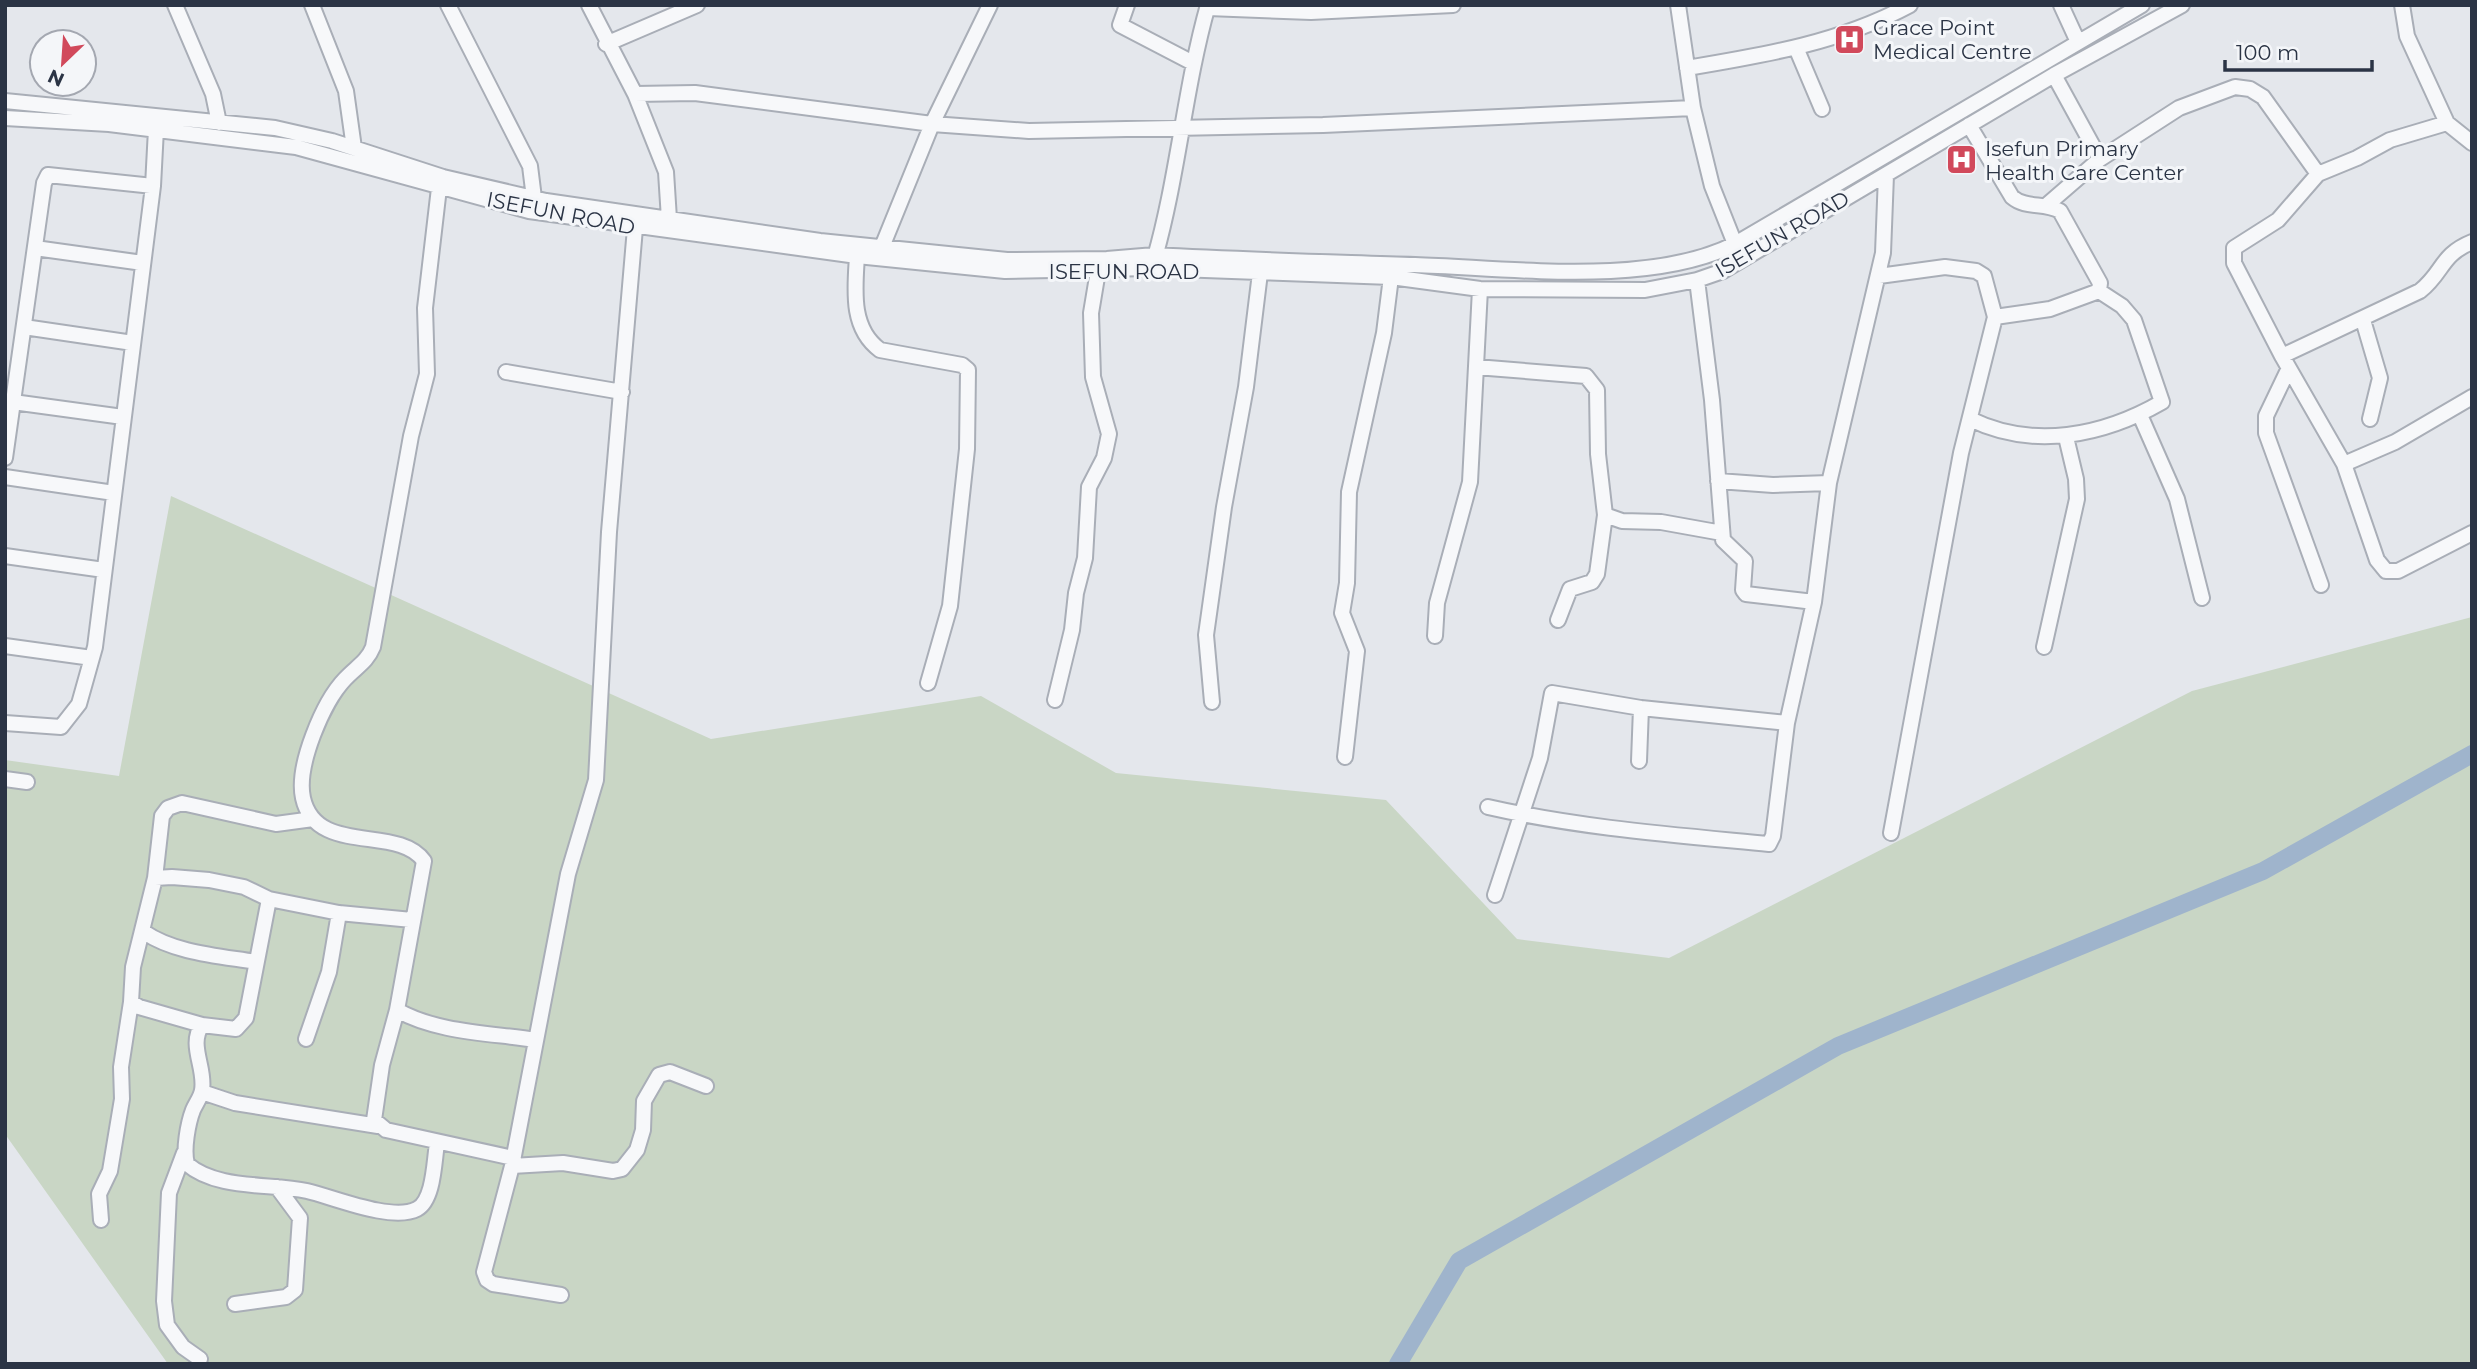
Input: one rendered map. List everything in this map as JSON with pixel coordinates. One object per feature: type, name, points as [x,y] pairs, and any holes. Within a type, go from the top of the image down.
[{"type":"street","points":[[174,5],[213,94],[219,123]]},
{"type":"street","points":[[312,5],[346,91],[352,115],[354,148]]},
{"type":"street","points":[[449,5],[530,166],[534,198]]},
{"type":"street","points":[[589,5],[606,44],[635,94],[666,172],[669,219]]},
{"type":"street","points":[[606,44],[697,5]]},
{"type":"street","points":[[882,247],[932,124],[990,5]]},
{"type":"street","points":[[1126,5],[1120,25],[1193,63]]},
{"type":"street","points":[[1153,262],[1182,129],[1193,63],[1208,6],[1311,12],[1453,5]]},
{"type":"street","points":[[1678,5],[1693,108],[1712,186],[1735,244]]},
{"type":"street","points":[[1687,68],[1797,50],[1851,32],[1910,5]]},
{"type":"street","points":[[2061,5],[2078,42]]},
{"type":"street","name":"ISEFUN ROAD","points":[[5,118],[156,129],[296,147],[529,211],[635,228],[857,256],[1005,271],[1098,271],[1153,262],[1655,269],[1702,257],[1735,244],[2142,5]]},
{"type":"street","name":"ISEFUN ROAD","points":[[5,101],[275,128],[354,148],[443,177],[534,198],[820,241],[1007,260],[1107,259],[1261,273],[1391,277],[1480,289],[1645,290],[1697,280],[1723,271],[2054,75],[2182,5]]},
{"type":"street","points":[[2402,5],[2407,36],[2447,123],[2468,136]]},
{"type":"street","points":[[1797,50],[1822,109]]},
{"type":"street","points":[[2054,75],[2100,159]]},
{"type":"street","points":[[1969,125],[2012,197],[2028,205],[2048,204],[2100,159],[2179,108],[2235,87],[2250,89],[2263,97],[2318,174]]},
{"type":"street","points":[[635,94],[695,93],[932,124],[1029,131],[1182,129],[1693,108]]},
{"type":"street","points":[[2447,123],[2390,140],[2357,158],[2318,174],[2278,220],[2234,248],[2234,263],[2285,362],[2344,464],[2376,560],[2386,571],[2398,571],[2472,533]]},
{"type":"street","points":[[5,723],[61,727],[79,704],[92,658],[153,186],[156,129]]},
{"type":"street","points":[[5,458],[48,175],[153,186]]},
{"type":"street","points":[[1488,807],[1524,815],[1769,844],[1773,836],[1787,723],[1814,602],[1829,482],[1879,276],[1883,253],[1886,175]]},
{"type":"street","points":[[378,1126],[373,1120],[373,1112],[388,1032],[397,1010],[424,861],[419,855],[332,832],[313,819],[307,811],[301,784],[317,726],[336,690],[363,664],[373,647],[411,436],[427,374],[425,308],[439,188]]},
{"type":"street","points":[[2048,204],[2064,217],[2100,283],[2099,291]]},
{"type":"street","points":[[561,1295],[493,1284],[487,1280],[484,1272],[512,1162],[568,874],[596,780],[606,573],[635,228]]},
{"type":"street","points":[[2321,585],[2266,433],[2266,416],[2285,362],[2420,291],[2429,284],[2454,250],[2472,242]]},
{"type":"street","points":[[35,248],[143,263]]},
{"type":"street","points":[[1883,253],[1896,271]]},
{"type":"street","points":[[857,256],[854,302],[872,344],[880,350],[962,365],[968,370],[967,449],[950,606],[928,683]]},
{"type":"street","points":[[1879,276],[1896,271],[1945,267],[1976,271],[1984,276],[1995,317],[1943,548],[1891,833]]},
{"type":"street","points":[[1055,700],[1072,630],[1076,593],[1084,558],[1088,486],[1104,458],[1109,434],[1093,377],[1091,313],[1098,271]]},
{"type":"street","points":[[1212,702],[1206,635],[1208,610],[1246,387],[1261,273]]},
{"type":"street","points":[[1345,757],[1357,652],[1342,613],[1347,583],[1349,492],[1384,333],[1391,277]]},
{"type":"street","points":[[1697,280],[1723,540],[1745,561],[1742,590],[1746,594],[1814,602]]},
{"type":"street","points":[[1435,636],[1437,603],[1470,482],[1480,289]]},
{"type":"street","points":[[1995,317],[2050,309],[2099,291]]},
{"type":"street","points":[[1970,419],[1995,431],[2020,437],[2066,437],[2140,415],[2162,402],[2134,320],[2122,306],[2099,291]]},
{"type":"street","points":[[2363,320],[2380,378],[2370,419]]},
{"type":"street","points":[[24,327],[133,343]]},
{"type":"street","points":[[1476,367],[1590,378],[1597,390],[1598,454],[1605,515],[1597,574],[1592,582],[1570,589],[1558,620]]},
{"type":"street","points":[[506,372],[622,393]]},
{"type":"street","points":[[2344,464],[2395,442],[2472,397]]},
{"type":"street","points":[[13,402],[123,417]]},
{"type":"street","points":[[2140,415],[2177,499],[2202,598]]},
{"type":"street","points":[[2044,647],[2077,499],[2076,479],[2066,437]]},
{"type":"street","points":[[5,477],[114,493]]},
{"type":"street","points":[[1718,481],[1773,485],[1829,482]]},
{"type":"street","points":[[1605,515],[1622,521],[1661,522],[1722,533]]},
{"type":"street","points":[[5,556],[104,570]]},
{"type":"street","points":[[5,646],[92,658]]},
{"type":"street","points":[[1495,895],[1524,815],[1540,758],[1552,694],[1641,708],[1787,723]]},
{"type":"street","points":[[1639,761],[1641,708]]},
{"type":"street","points":[[5,779],[27,782]]},
{"type":"street","points":[[101,1220],[99,1194],[110,1171],[122,1099],[121,1067],[131,1002],[133,967],[144,932],[155,878],[162,816],[168,808],[182,803],[211,807],[276,824],[313,819]]},
{"type":"street","points":[[155,878],[172,877],[244,887],[270,899],[339,913],[412,920]]},
{"type":"street","points":[[131,1002],[139,1007],[173,1014],[202,1025],[236,1029],[242,1025],[249,1010],[270,899]]},
{"type":"street","points":[[306,1039],[329,972],[339,913]]},
{"type":"street","points":[[144,932],[155,940],[256,962]]},
{"type":"street","points":[[397,1010],[412,1019],[435,1025],[536,1040]]},
{"type":"street","points":[[200,1359],[183,1347],[167,1325],[164,1301],[169,1193],[184,1153],[192,1113],[202,1093],[197,1049],[198,1030],[202,1025]]},
{"type":"street","points":[[202,1093],[235,1103],[378,1126],[512,1162],[563,1163],[613,1171],[622,1169],[637,1150],[643,1130],[644,1101],[659,1075],[670,1072],[706,1086]]},
{"type":"street","points":[[184,1153],[187,1164],[194,1169],[251,1185],[305,1191],[375,1210],[408,1212],[420,1208],[427,1196],[437,1144]]},
{"type":"street","points":[[235,1304],[286,1297],[295,1290],[300,1218],[277,1187]]},
{"type":"green space","points":[[171,496],[711,739],[981,696],[1116,773],[1386,800],[1517,939],[1669,958],[2192,691],[2472,617],[2472,1364],[168,1364],[5,1134],[5,760],[119,776]]},
{"type":"waterway","points":[[1398,1364],[1459,1261],[1838,1046],[2263,871],[2472,754]]},
{"type":"place","name":"Grace Point Medical Centre","points":[[1850,39]]},
{"type":"place","name":"Isefun Primary Health Care Center","points":[[1962,160]]}]
